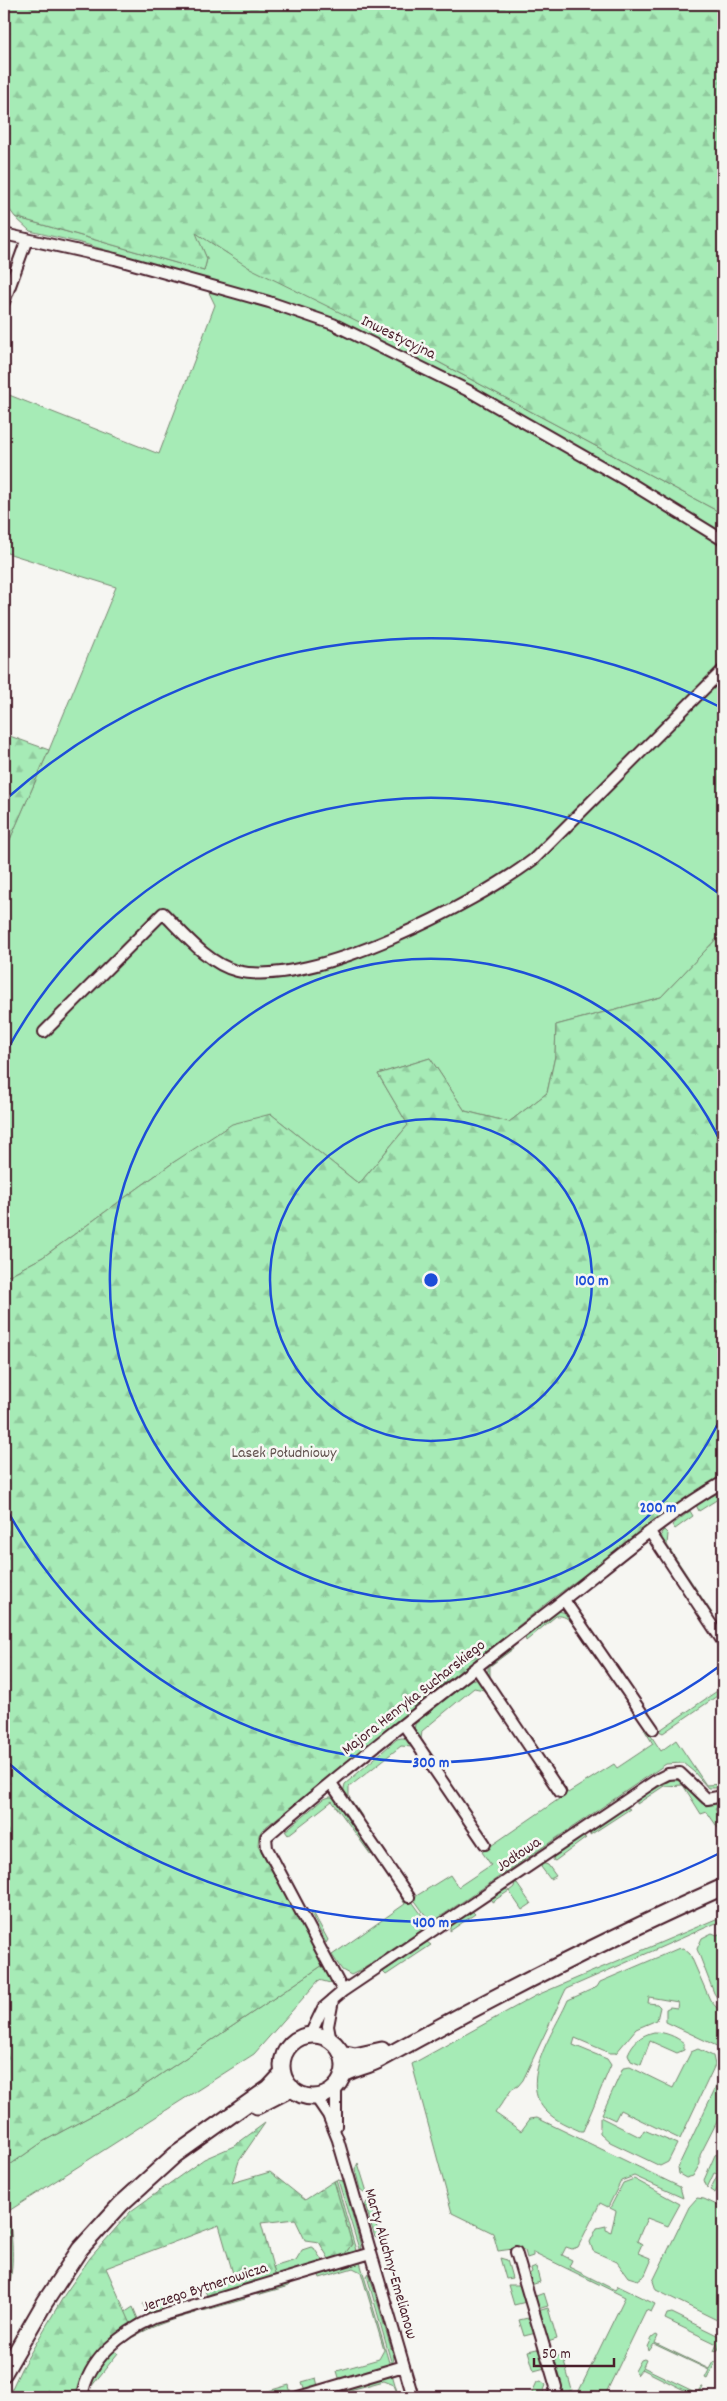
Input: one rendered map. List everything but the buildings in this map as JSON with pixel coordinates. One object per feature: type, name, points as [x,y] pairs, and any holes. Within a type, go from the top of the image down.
[{"type":"main road","points":[[405,2044],[364,2055],[347,2056],[319,2036],[310,2035],[296,2041],[285,2052],[282,2063],[283,2073],[292,2088],[298,2093],[315,2096],[324,2095],[350,2070],[379,2060],[405,2044],[634,1926],[723,1887]]},
{"type":"main road","points":[[336,2048],[344,2070],[339,2081]]},
{"type":"main road","points":[[4,2373],[45,2302],[80,2249],[121,2204],[175,2155],[269,2088],[283,2073]]},
{"type":"main road","points":[[226,2120],[292,2088]]},
{"type":"street","name":"Inwestycyjna","points":[[4,234],[115,259],[304,312],[354,333],[469,391],[627,481],[723,540]]},
{"type":"street","points":[[4,302],[27,239]]},
{"type":"street","points":[[44,1032],[163,913],[198,948],[222,965],[237,971],[259,973],[292,969],[349,956],[440,915],[500,882],[534,859],[723,670]]},
{"type":"street","name":"Majora Henryka Sucharskiego","points":[[343,1991],[264,1840],[284,1821],[476,1667],[650,1532],[702,1494],[723,1482]]},
{"type":"street","points":[[650,1532],[723,1642]]},
{"type":"street","points":[[564,1600],[653,1729]]},
{"type":"street","points":[[476,1667],[560,1792]]},
{"type":"street","points":[[404,1725],[485,1844]]},
{"type":"street","name":"Jodłowa","points":[[310,2035],[323,2008],[343,1991],[668,1774],[680,1773],[707,1799],[723,1796]]},
{"type":"street","points":[[331,1783],[409,1897]]},
{"type":"street","points":[[333,2000],[328,2026],[336,2048]]},
{"type":"street","name":"Marty Aluchny-Emelianow","points":[[338,2140],[339,2081]]},
{"type":"street","name":"Marty Aluchny-Emelianow","points":[[315,2096],[328,2115],[338,2140],[413,2397]]},
{"type":"street","points":[[516,2252],[556,2387],[553,2397]]},
{"type":"street","name":"Jerzego Bytnerowicza","points":[[82,2397],[83,2390],[98,2362],[123,2334],[137,2326],[154,2318],[371,2253]]},
{"type":"street","points":[[298,2397],[404,2366]]},
{"type":"green space","points":[[4,4],[723,4],[723,514],[414,349],[248,267],[196,233],[207,259],[204,271],[15,217],[4,202]]},
{"type":"green space","points":[[15,217],[204,271],[207,259],[195,232],[227,253],[414,349],[723,514],[723,932],[661,997],[556,1025],[555,1056],[547,1093],[509,1122],[465,1111],[430,1058],[378,1074],[408,1125],[359,1184],[271,1114],[174,1162],[43,1257],[4,1278],[4,853],[49,750],[116,587],[4,552],[4,393],[159,454],[215,305],[202,278],[85,244],[30,231]]},
{"type":"green space","points":[[4,734],[49,750],[4,853]]},
{"type":"green space","name":"Lasek Południowy","points":[[723,932],[723,1476],[663,1516],[552,1599],[262,1830],[259,1835],[258,1845],[323,1965],[132,2094],[44,2141],[4,2169],[4,1278],[43,1257],[174,1162],[232,1124],[271,1114],[359,1184],[408,1125],[378,1074],[430,1058],[465,1111],[509,1122],[547,1093],[555,1056],[556,1025],[661,997]]},
{"type":"green space","points":[[716,1494],[718,1499],[699,1511],[696,1505]]},
{"type":"green space","points":[[690,1511],[693,1516],[675,1529],[672,1525]]},
{"type":"green space","points":[[664,1530],[668,1534],[667,1545],[712,1613],[710,1614],[660,1540],[662,1538],[661,1533]]},
{"type":"green space","points":[[558,1611],[567,1613],[586,1640],[585,1642],[570,1620],[561,1616],[556,1616],[526,1641],[525,1636]]},
{"type":"green space","points":[[511,1646],[513,1649],[490,1666],[490,1677],[500,1693],[486,1675],[486,1672],[488,1671],[488,1664]]},
{"type":"green space","points":[[478,1678],[506,1720],[484,1690],[474,1688],[422,1731],[421,1739],[436,1763],[414,1731],[415,1724],[465,1683]]},
{"type":"green space","points":[[723,1687],[723,1692],[663,1733],[659,1731],[648,1715],[649,1713],[660,1730]]},
{"type":"green space","points":[[646,1728],[661,1751],[676,1740],[706,1785],[723,1784],[723,1788],[708,1788],[683,1763],[666,1764],[431,1923],[413,1898],[450,1875],[458,1887],[491,1865],[482,1852],[559,1799],[548,1783],[564,1790],[531,1737],[568,1793],[614,1764],[617,1768],[653,1744],[644,1729]]},
{"type":"green space","points":[[407,1738],[428,1765],[426,1767],[412,1747],[401,1746],[349,1787],[349,1797],[362,1816],[359,1815],[343,1793],[345,1784],[397,1739]]},
{"type":"green space","points":[[673,1779],[683,1783],[706,1806],[723,1802],[723,1806],[715,1809],[723,1821],[723,1835],[707,1812],[701,1814],[683,1785],[664,1786],[637,1804],[637,1799]]},
{"type":"green space","points":[[335,1797],[374,1853],[371,1855],[332,1801],[288,1835],[285,1831],[323,1799]]},
{"type":"green space","points":[[626,1807],[630,1809],[590,1835],[592,1829]]},
{"type":"green space","points":[[581,1837],[586,1838],[555,1861],[553,1860],[554,1854]]},
{"type":"green space","points":[[542,1863],[548,1865],[556,1876],[550,1879],[541,1867]]},
{"type":"green space","points":[[515,1881],[531,1904],[522,1910],[509,1891],[514,1887]]},
{"type":"green space","points":[[505,1889],[509,1891],[492,1902],[491,1897]]},
{"type":"green space","points":[[401,1898],[405,1898],[408,1902],[411,1900],[429,1925],[363,1969],[351,1975],[342,1970],[332,1955],[405,1904]]},
{"type":"green space","points":[[472,1911],[475,1914],[450,1931],[450,1926]]},
{"type":"green space","points":[[313,1912],[328,1940],[326,1943],[311,1913]]},
{"type":"green space","points":[[723,1916],[723,1920],[566,1989],[523,2080],[512,2089],[495,2113],[521,2131],[530,2119],[537,2118],[680,2187],[683,2198],[634,2176],[621,2181],[608,2207],[600,2203],[578,2247],[572,2249],[566,2247],[562,2255],[572,2260],[569,2267],[615,2290],[618,2286],[655,2304],[651,2312],[646,2310],[604,2397],[576,2397],[625,2297],[533,2252],[533,2256],[527,2258],[525,2251],[520,2248],[498,2251],[493,2233],[452,2213],[412,2064],[535,1996]]},
{"type":"green space","points":[[723,1932],[723,2007],[714,1993],[697,1949],[702,1938],[712,1933],[717,1935]]},
{"type":"green space","points":[[427,1942],[431,1945],[386,1975],[383,1972]]},
{"type":"green space","points":[[683,1948],[690,1954],[710,2000],[723,2015],[723,2049],[666,2022],[666,2009],[670,2007],[677,2008],[678,2002],[649,1997],[648,2003],[657,2004],[660,2007],[657,2020],[636,2029],[616,2053],[610,2053],[575,2038],[573,2045],[607,2059],[611,2065],[583,2131],[558,2121],[547,2112],[538,2100],[535,2086],[541,2056],[568,2000],[597,1987],[600,1982]]},
{"type":"green space","points":[[323,1965],[334,1984],[319,1980],[254,2054],[4,2214],[4,2169],[44,2141],[132,2094]]},
{"type":"green space","points":[[654,2032],[677,2038],[684,2043],[684,2050],[677,2053],[650,2041],[641,2065],[631,2061],[628,2054],[632,2046],[641,2037]]},
{"type":"green space","points":[[698,2049],[713,2056],[715,2065],[680,2139],[620,2110],[615,2120],[602,2114],[623,2068],[630,2067],[673,2088],[691,2052]]},
{"type":"green space","points":[[723,2072],[723,2110],[700,2155],[700,2164],[693,2176],[686,2178],[679,2174],[678,2167]]},
{"type":"green space","points":[[600,2117],[640,2137],[644,2130],[677,2144],[668,2162],[660,2166],[610,2142],[600,2133]]},
{"type":"green space","points":[[265,2123],[239,2161],[232,2183],[270,2172],[305,2200],[334,2181],[352,2244],[344,2255],[329,2259],[319,2242],[305,2240],[295,2219],[261,2223],[276,2278],[208,2297],[203,2287],[234,2277],[219,2225],[106,2268],[131,2324],[121,2330],[96,2355],[84,2375],[77,2397],[8,2397],[21,2369],[65,2294],[90,2258],[131,2211],[204,2159],[234,2146]]},
{"type":"green space","points":[[723,2152],[723,2177],[715,2193],[710,2190],[718,2174],[714,2173],[707,2188],[704,2180],[715,2155]]},
{"type":"green space","points":[[358,2163],[367,2192],[365,2193],[360,2189],[355,2169]]},
{"type":"green space","points":[[634,2179],[680,2204],[668,2226],[647,2218],[637,2241],[642,2244],[638,2253],[650,2258],[651,2261],[645,2275],[638,2280],[628,2277],[617,2262],[593,2251],[590,2242],[597,2228],[606,2226],[606,2230],[611,2232],[616,2211],[610,2208],[623,2183]]},
{"type":"green space","points":[[336,2180],[357,2254],[331,2261],[329,2259],[344,2255],[352,2244],[334,2181]]},
{"type":"green space","points":[[338,2180],[343,2181],[361,2246],[360,2252]]},
{"type":"green space","points":[[697,2198],[704,2199],[723,2208],[723,2323],[656,2290],[653,2281],[689,2207]]},
{"type":"green space","points":[[369,2199],[380,2240],[375,2237],[365,2205]]},
{"type":"green space","points":[[8,2211],[12,2268],[4,2301],[4,2214]]},
{"type":"green space","points":[[314,2248],[323,2262],[276,2278],[273,2267],[296,2260],[302,2250]]},
{"type":"green space","points":[[500,2258],[507,2260],[512,2278],[506,2279]]},
{"type":"green space","points":[[360,2262],[390,2366],[340,2381],[337,2371],[379,2359],[384,2350],[361,2272],[353,2268],[320,2278],[318,2273]]},
{"type":"green space","points":[[536,2267],[540,2282],[531,2285],[528,2275],[532,2272],[531,2269]]},
{"type":"green space","points":[[369,2273],[394,2358],[392,2365],[367,2276]]},
{"type":"green space","points":[[288,2282],[289,2286],[257,2295],[256,2292]]},
{"type":"green space","points":[[508,2285],[522,2285],[526,2302],[514,2305]]},
{"type":"green space","points":[[184,2291],[186,2304],[148,2315],[143,2304]]},
{"type":"green space","points":[[544,2293],[548,2306],[538,2309],[536,2296]]},
{"type":"green space","points":[[243,2296],[245,2299],[203,2311],[204,2307]]},
{"type":"green space","points":[[133,2307],[138,2319],[131,2324],[124,2313]]},
{"type":"green space","points":[[548,2308],[557,2339],[548,2342],[538,2311]]},
{"type":"green space","points":[[196,2310],[196,2313],[159,2325],[124,2343],[121,2339],[159,2320]]},
{"type":"green space","points":[[672,2313],[723,2338],[718,2350],[714,2351],[717,2344],[665,2319],[667,2314]]},
{"type":"green space","points":[[528,2318],[532,2320],[536,2333],[524,2336],[519,2320]]},
{"type":"green space","points":[[656,2335],[658,2336],[655,2343],[709,2369],[713,2362],[715,2363],[707,2379],[705,2378],[709,2370],[654,2344],[649,2351],[648,2347],[652,2338]]},
{"type":"green space","points":[[537,2349],[542,2352],[545,2368],[534,2371],[528,2351]]},
{"type":"green space","points":[[113,2350],[118,2353],[91,2387],[89,2397],[85,2397],[97,2372]]},
{"type":"green space","points":[[562,2355],[572,2390],[563,2393],[553,2361],[555,2357]]},
{"type":"green space","points":[[641,2360],[646,2360],[643,2367],[697,2393],[703,2387],[698,2397],[642,2369],[637,2375],[635,2371]]},
{"type":"green space","points":[[392,2374],[398,2395],[394,2385],[384,2381],[324,2397],[312,2397]]},
{"type":"green space","points":[[316,2378],[318,2386],[308,2390],[304,2388],[302,2382]]},
{"type":"green space","points":[[541,2381],[546,2385],[542,2396],[523,2397],[531,2395],[537,2382]]},
{"type":"green space","points":[[289,2385],[291,2395],[282,2397],[247,2397]]}]
